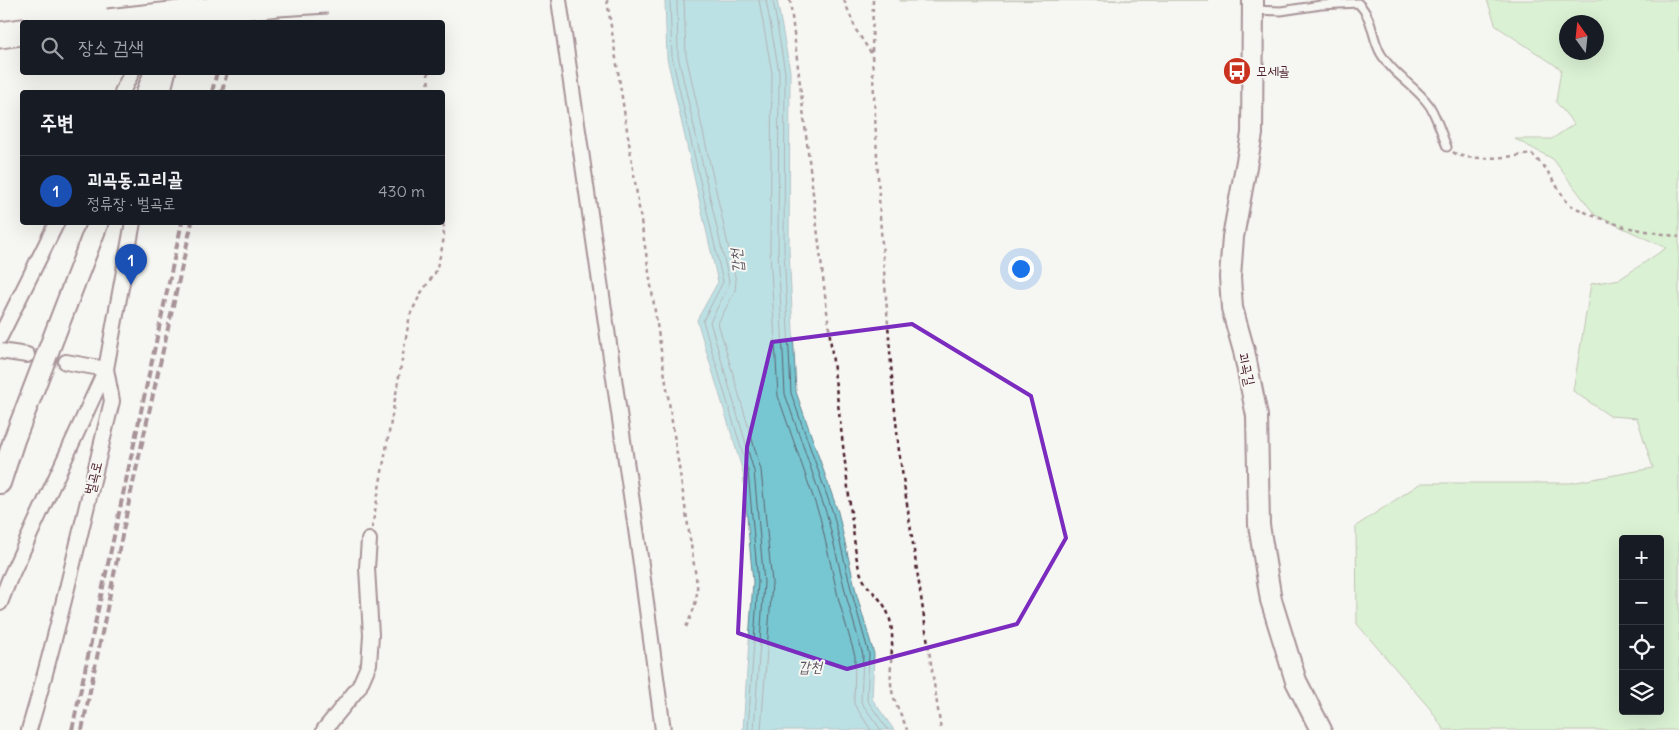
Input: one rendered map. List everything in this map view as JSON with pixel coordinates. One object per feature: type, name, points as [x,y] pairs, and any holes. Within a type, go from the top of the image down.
[{"type":"highway","points":[[126,20],[278,3],[327,0]]},
{"type":"highway","points":[[0,35],[20,32]]},
{"type":"street","points":[[158,20],[168,0]]},
{"type":"street","points":[[174,20],[184,0]]},
{"type":"street","points":[[180,20],[184,0]]},
{"type":"street","points":[[559,0],[664,730]]},
{"type":"street","name":"괴곡길","points":[[1254,5],[1252,134],[1233,237],[1230,277],[1232,300],[1258,416],[1259,525],[1271,600],[1296,680],[1321,730]]},
{"type":"street","points":[[123,90],[130,75]]},
{"type":"street","points":[[148,90],[154,75]]},
{"type":"street","points":[[164,90],[167,75]]},
{"type":"street","points":[[0,337],[56,225]]},
{"type":"street","points":[[0,483],[14,440],[97,225]]},
{"type":"street","name":"벌곡로","points":[[29,730],[41,689],[112,401],[106,368],[132,225]]},
{"type":"street","points":[[0,352],[26,355]]},
{"type":"street","points":[[0,603],[106,368],[66,362]]},
{"type":"street","points":[[324,730],[359,687],[369,664],[371,635],[366,568],[369,540]]},
{"type":"street","points":[[40,730],[41,689]]},
{"type":"lane","points":[[1254,5],[1281,12],[1321,5],[1358,3],[1365,10],[1370,20],[1380,53],[1390,67],[1430,106],[1447,147]]},
{"type":"path","points":[[607,0],[697,584],[698,598],[686,626]]},
{"type":"path","points":[[790,0],[856,555],[859,570],[866,583],[887,610],[891,625],[891,684],[895,704],[907,730]]},
{"type":"path","points":[[844,0],[856,30],[872,54]]},
{"type":"path","points":[[873,0],[872,54],[880,217],[893,391],[899,451],[941,730]]},
{"type":"path","points":[[428,75],[429,90]]},
{"type":"path","points":[[1447,147],[1458,156],[1474,158],[1532,154],[1546,169],[1568,204],[1591,215],[1625,227],[1679,237]]},
{"type":"path","points":[[369,540],[386,456],[410,315],[435,273],[444,237],[443,225]]},
{"type":"highlighted area","points":[[912,324],[1031,396],[1066,538],[1017,624],[847,669],[738,633],[747,447],[772,342]]},
{"type":"green space","points":[[900,0],[1209,0],[900,1]]},
{"type":"green space","points":[[1487,0],[1679,0],[1679,730],[1444,730],[1431,710],[1357,624],[1356,526],[1421,483],[1571,483],[1653,468],[1637,418],[1610,416],[1573,391],[1591,284],[1620,279],[1666,248],[1595,215],[1553,159],[1515,139],[1552,139],[1574,124],[1556,102],[1561,69],[1496,26]]},
{"type":"water","name":"갑천","points":[[665,0],[777,0],[790,71],[789,250],[796,392],[838,512],[857,596],[874,654],[872,699],[894,730],[743,730],[753,582],[743,472],[697,320],[718,282],[667,58]]},
{"type":"tunnel","points":[[27,355],[66,362]]},
{"type":"railway","points":[[229,20],[234,0]]},
{"type":"railway","points":[[239,20],[244,0]]},
{"type":"railway","points":[[212,90],[216,75]]},
{"type":"railway","points":[[222,90],[226,75]]},
{"type":"railway","points":[[72,730],[181,225]]},
{"type":"railway","points":[[82,730],[131,492],[191,225]]},
{"type":"place","name":"모세골","points":[[1237,71]]},
{"type":"place","name":"괴곡동.고리골","points":[[131,285]]}]
